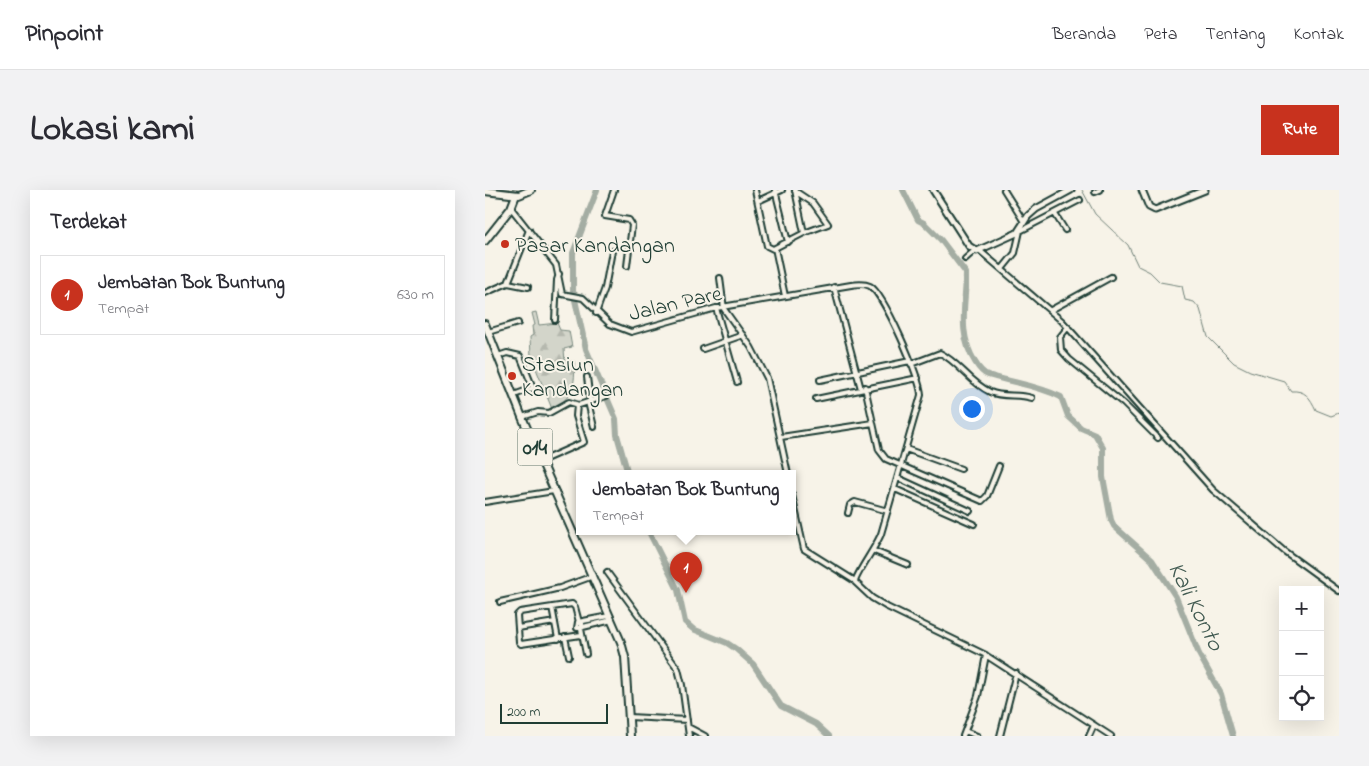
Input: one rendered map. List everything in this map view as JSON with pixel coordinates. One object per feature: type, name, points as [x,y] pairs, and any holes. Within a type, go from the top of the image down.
[{"type":"main road","points":[[485,191],[516,195],[531,190]]},
{"type":"main road","points":[[485,241],[511,208],[516,195]]},
{"type":"main road","name":"014","points":[[485,324],[541,460],[611,618],[625,657],[630,736]]},
{"type":"street","points":[[614,190],[605,216],[629,220],[632,225],[627,266]]},
{"type":"street","points":[[755,190],[767,246],[771,248],[775,248],[804,233],[828,224],[813,203],[795,191]]},
{"type":"street","points":[[758,201],[776,191],[782,190]]},
{"type":"street","points":[[933,190],[969,246],[1002,269],[1051,310],[1213,490],[1284,551],[1339,591]]},
{"type":"street","points":[[1004,190],[1024,222]]},
{"type":"street","points":[[1002,269],[1015,253],[1024,222],[1036,208],[1071,190]]},
{"type":"street","points":[[1142,190],[1149,207],[1155,210],[1205,190]]},
{"type":"street","points":[[776,191],[788,242]]},
{"type":"street","points":[[795,191],[804,233]]},
{"type":"street","points":[[965,259],[977,251],[1080,200]]},
{"type":"street","name":"Jalan Pare","points":[[511,208],[552,258],[559,274],[561,291],[567,296],[581,297],[586,300],[596,313],[610,324],[631,332],[723,306],[835,287],[866,284],[877,293],[888,311],[911,362]]},
{"type":"street","points":[[1055,214],[1065,230]]},
{"type":"street","points":[[508,283],[529,230]]},
{"type":"street","points":[[775,248],[785,296]]},
{"type":"street","points":[[596,313],[605,288],[612,251]]},
{"type":"street","points":[[555,320],[559,274]]},
{"type":"street","points":[[1051,310],[1111,277]]},
{"type":"street","points":[[720,278],[723,306],[764,369],[781,436],[787,470]]},
{"type":"street","points":[[485,293],[508,283],[528,287]]},
{"type":"street","points":[[835,287],[882,456],[982,501],[987,496],[999,466]]},
{"type":"street","points":[[716,308],[737,382]]},
{"type":"street","points":[[489,332],[518,323]]},
{"type":"street","points":[[1068,327],[1060,337],[1062,352],[1108,393],[1124,404],[1158,438]]},
{"type":"street","points":[[703,349],[743,335]]},
{"type":"street","points":[[498,356],[507,353],[520,356],[533,388],[514,395]]},
{"type":"street","points":[[820,380],[857,371],[911,362],[940,354],[953,361],[972,380],[992,393],[1032,398]]},
{"type":"street","points":[[855,581],[874,551],[888,511],[920,400],[918,378],[911,362]]},
{"type":"street","points":[[587,377],[594,427]]},
{"type":"street","points":[[816,399],[918,378]]},
{"type":"street","points":[[523,417],[538,412],[549,413],[569,402],[577,405],[605,396]]},
{"type":"street","points":[[541,460],[583,442],[576,416],[577,405]]},
{"type":"street","points":[[781,436],[873,423]]},
{"type":"street","points":[[906,449],[961,469]]},
{"type":"street","points":[[898,478],[970,511]]},
{"type":"street","points":[[895,488],[975,524]]},
{"type":"street","points":[[485,502],[555,491]]},
{"type":"street","points":[[847,513],[850,505],[855,502],[888,511]]},
{"type":"street","points":[[959,517],[963,508]]},
{"type":"street","points":[[796,513],[804,549],[855,581],[857,586],[877,601],[971,646],[1111,736]]},
{"type":"street","points":[[874,551],[908,565]]},
{"type":"street","points":[[607,572],[678,669],[689,736]]},
{"type":"street","points":[[500,602],[560,588],[593,576]]},
{"type":"street","points":[[581,635],[520,644],[519,612],[573,605],[581,625],[585,654]]},
{"type":"street","points":[[552,607],[558,639]]},
{"type":"street","points":[[581,625],[611,618]]},
{"type":"street","points":[[518,628],[555,622]]},
{"type":"street","points":[[565,637],[569,656]]},
{"type":"street","points":[[977,736],[964,734],[978,696],[987,656]]},
{"type":"street","points":[[1000,736],[1015,674]]},
{"type":"street","points":[[629,717],[687,720]]},
{"type":"street","points":[[1089,736],[1094,725]]},
{"type":"street","points":[[688,727],[705,736]]},
{"type":"green space","points":[[536,312],[539,325],[557,323],[560,330],[569,331],[572,347],[564,349],[565,362],[574,361],[572,390],[565,400],[552,409],[531,356],[530,337],[533,335],[532,326],[535,325],[532,313]]},
{"type":"waterway","points":[[597,190],[573,253],[573,291],[586,349],[616,419],[617,435],[627,470]]},
{"type":"waterway","name":"Kali Konto","points":[[903,190],[918,220],[924,223],[941,240],[966,273],[964,329],[969,351],[979,368],[988,375],[1034,387],[1061,397],[1068,416],[1081,428],[1095,434],[1103,448],[1103,477],[1111,520],[1114,526],[1152,560],[1176,597],[1199,654],[1221,694],[1233,736]]},
{"type":"waterway","points":[[1082,190],[1095,214],[1128,245],[1138,266],[1150,272],[1160,282],[1182,286],[1185,300],[1194,302],[1200,309],[1208,337],[1234,363],[1250,371],[1284,381],[1291,391],[1307,395],[1316,410],[1331,416],[1339,413]]},
{"type":"waterway","points":[[650,535],[678,590],[685,622],[693,629],[727,643],[736,649],[753,664],[781,706],[816,724],[829,736]]},
{"type":"place","name":"Pasar Kandangan","points":[[505,244]]},
{"type":"place","name":"Stasiun Kandangan","points":[[512,376]]},
{"type":"place","name":"Jembatan Bok Buntung","points":[[686,593]]}]
